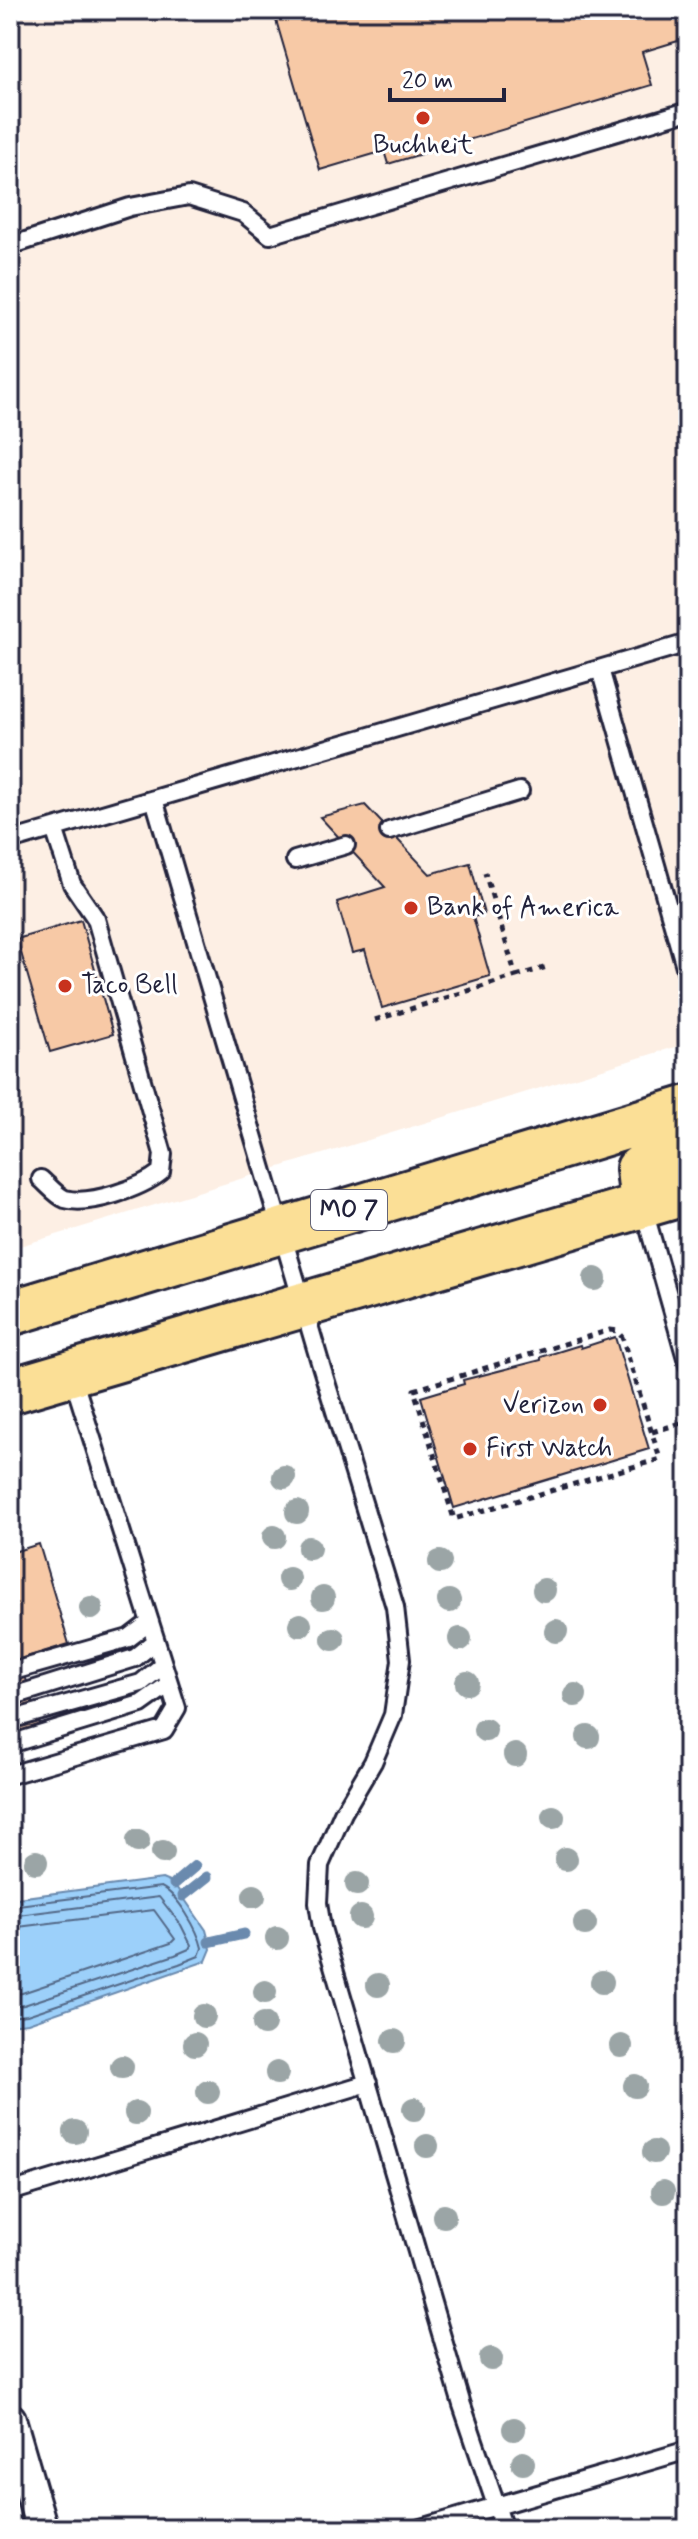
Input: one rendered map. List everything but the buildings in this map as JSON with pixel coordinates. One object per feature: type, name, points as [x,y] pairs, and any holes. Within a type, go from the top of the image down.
[{"type":"main road","name":"MO 7","points":[[10,1313],[688,1108]]},
{"type":"main road","points":[[643,1205],[639,1169],[654,1157],[688,1147]]},
{"type":"main road","points":[[10,1391],[688,1192]]},
{"type":"street","points":[[10,2419],[42,2529]]},
{"type":"lane","points":[[10,246],[130,207],[189,196],[243,213],[270,235],[688,111]]},
{"type":"lane","points":[[10,841],[688,643]]},
{"type":"lane","points":[[600,669],[688,977]]},
{"type":"lane","points":[[389,831],[520,791]]},
{"type":"lane","points":[[154,799],[395,1607],[401,1660],[393,1715],[373,1762],[343,1813],[320,1865],[318,1903],[322,1928],[462,2405],[504,2529]]},
{"type":"lane","points":[[41,1179],[63,1199],[90,1200],[148,1182],[161,1172],[163,1154],[96,919],[72,884],[54,828]]},
{"type":"lane","points":[[295,860],[346,845]]},
{"type":"lane","points":[[643,1205],[688,1365]]},
{"type":"lane","points":[[10,1775],[164,1730],[177,1708],[71,1373]]},
{"type":"lane","points":[[10,1672],[129,1638],[150,1622]]},
{"type":"lane","points":[[10,1697],[135,1658],[156,1641]]},
{"type":"lane","points":[[10,1720],[141,1683],[163,1665]]},
{"type":"lane","points":[[10,1744],[141,1704],[169,1684]]},
{"type":"lane","points":[[10,2192],[368,2083]]},
{"type":"lane","points":[[418,2529],[688,2450]]},
{"type":"path","points":[[485,873],[516,976]]},
{"type":"path","points":[[375,1020],[547,967]]},
{"type":"path","points":[[610,1330],[617,1331],[622,1337],[652,1432],[660,1459],[454,1519],[414,1390],[610,1330]]},
{"type":"path","points":[[652,1432],[688,1421]]},
{"type":"shaded area","points":[[10,10],[688,10],[688,1043],[10,1249]]},
{"type":"water","points":[[162,1879],[174,1884],[206,1930],[211,1949],[206,1961],[28,2023],[10,2025],[10,1899]]},
{"type":"waterway","points":[[174,1884],[195,1866]]},
{"type":"waterway","points":[[183,1896],[207,1877]]},
{"type":"waterway","points":[[209,1942],[244,1934]]},
{"type":"place","name":"Buchheit","points":[[423,118]]},
{"type":"place","name":"Bank of America","points":[[411,908]]},
{"type":"place","name":"Taco Bell","points":[[65,986]]},
{"type":"place","name":"Verizon","points":[[600,1405]]},
{"type":"place","name":"First Watch","points":[[470,1449]]}]
